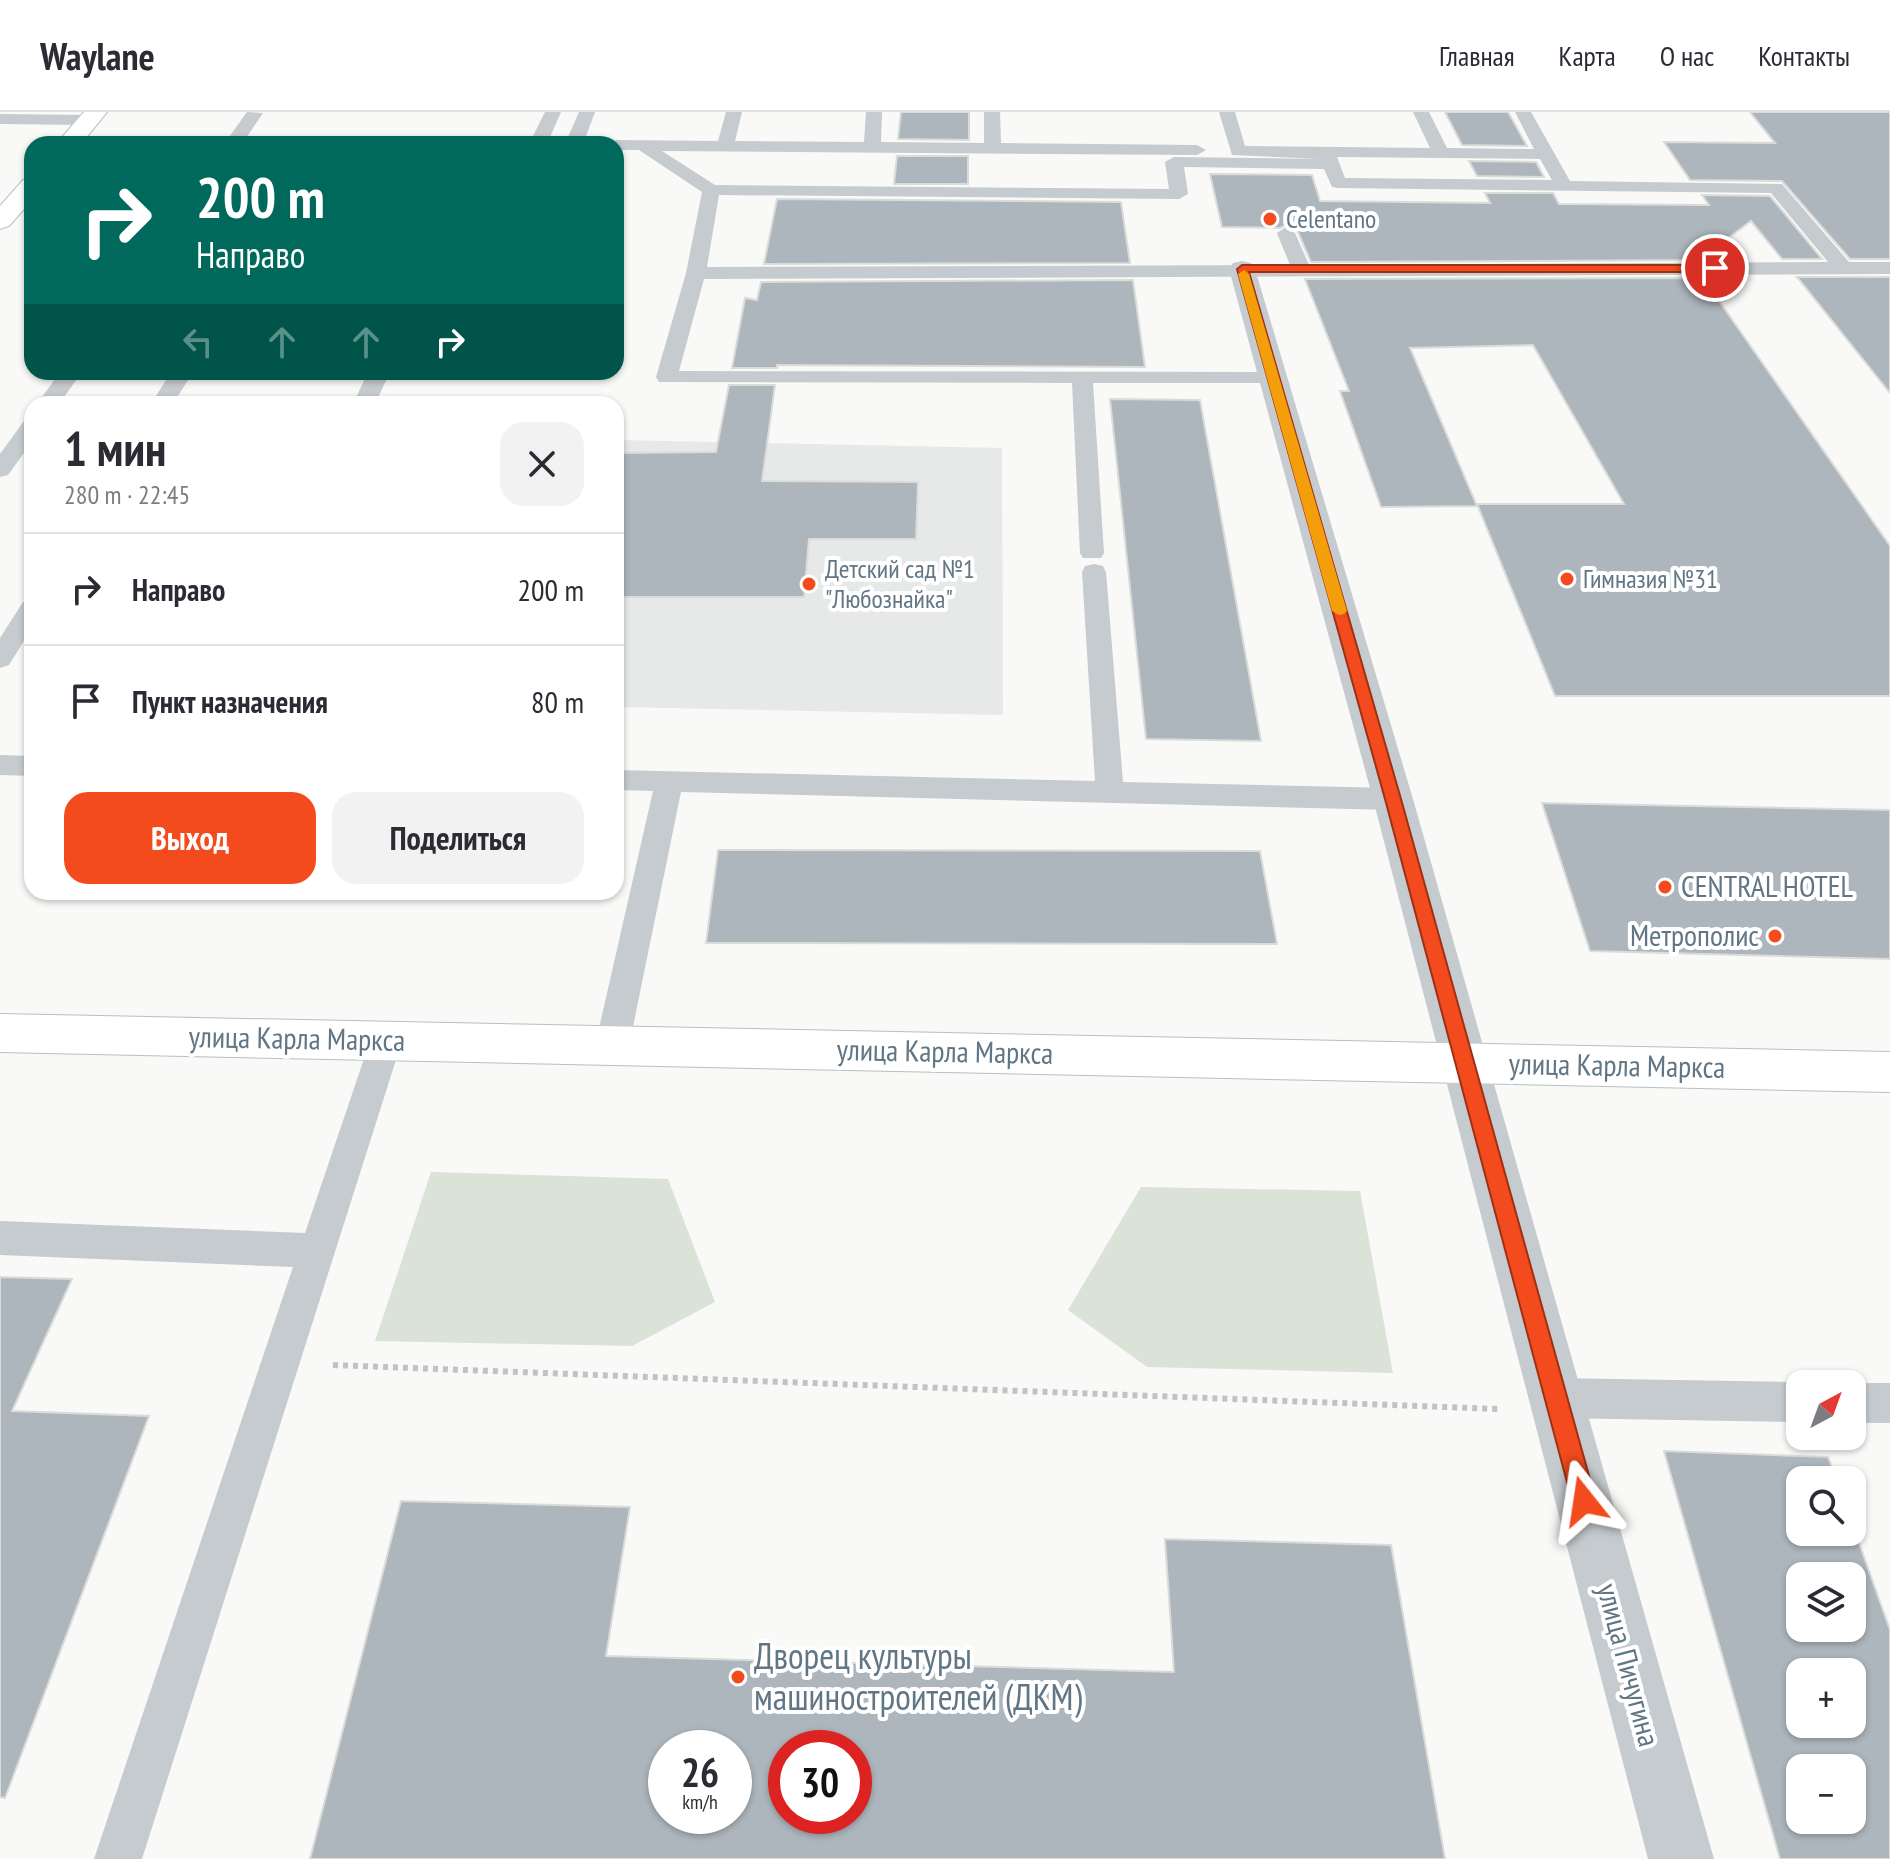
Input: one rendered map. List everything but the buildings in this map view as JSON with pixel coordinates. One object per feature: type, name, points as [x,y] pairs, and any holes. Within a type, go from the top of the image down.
[{"type":"main road","points":[[75,136],[93,116]]},
{"type":"main road","points":[[0,221],[24,194]]},
{"type":"main road","name":"улица Карла Маркса","points":[[0,1033],[1890,1072]]},
{"type":"street","name":"улица Пичугина","points":[[1242,269],[1393,799],[1681,1859]]},
{"type":"lane","points":[[542,136],[553,112]]},
{"type":"lane","points":[[577,136],[587,112]]},
{"type":"lane","points":[[725,145],[734,112]]},
{"type":"lane","points":[[872,146],[874,112]]},
{"type":"lane","points":[[992,112],[993,146]]},
{"type":"lane","points":[[1227,112],[1242,157]]},
{"type":"lane","points":[[1421,112],[1441,153]]},
{"type":"lane","points":[[1523,112],[1564,186]]},
{"type":"lane","points":[[239,136],[255,113]]},
{"type":"lane","points":[[0,119],[93,116]]},
{"type":"lane","points":[[624,145],[993,146],[1329,158],[1441,153],[1546,154]]},
{"type":"lane","points":[[642,145],[711,190],[1179,194],[1174,162],[1242,157]]},
{"type":"lane","points":[[1329,158],[1338,183],[1776,188],[1843,268]]},
{"type":"lane","points":[[711,190],[696,273],[667,377],[1273,377]]},
{"type":"lane","points":[[1286,233],[1301,269]]},
{"type":"lane","points":[[696,273],[1890,268]]},
{"type":"lane","points":[[1082,377],[1110,792]]},
{"type":"lane","points":[[0,470],[24,437]]},
{"type":"lane","points":[[0,659],[24,621]]},
{"type":"lane","points":[[0,765],[24,766]]},
{"type":"lane","points":[[624,780],[1393,799]]},
{"type":"lane","points":[[612,1046],[669,782]]},
{"type":"lane","points":[[118,1859],[386,1041]]},
{"type":"lane","points":[[0,1238],[316,1251]]},
{"type":"lane","points":[[1558,1405],[1786,1402]]},
{"type":"lane","points":[[1866,1403],[1890,1403]]},
{"type":"path","points":[[280,1363],[1558,1405]]},
{"type":"shaded area","name":"Детский cад №1 \"Любознайка\"","points":[[624,440],[1002,448],[1003,715],[624,707]]},
{"type":"shaded area","points":[[431,1172],[668,1179],[715,1302],[632,1346],[375,1341]]},
{"type":"shaded area","points":[[1141,1187],[1360,1191],[1393,1373],[1147,1367],[1068,1310]]},
{"type":"slow traffic","points":[[1244,274],[1339,611]]},
{"type":"place","name":"Celentano","points":[[1270,219]]},
{"type":"place","name":"Гимназия №31","points":[[1567,579]]},
{"type":"place","name":"Детский cад №1 \"Любознайка\"","points":[[809,584]]},
{"type":"place","name":"СENTRAL HOTEL","points":[[1665,887]]},
{"type":"place","name":"Метрополис","points":[[1775,936]]},
{"type":"place","name":"Дворец культуры машиностроителей (ДКМ)","points":[[738,1677]]},
{"type":"route","points":[[1584,1501],[1393,799],[1242,269],[1715,268]]}]
